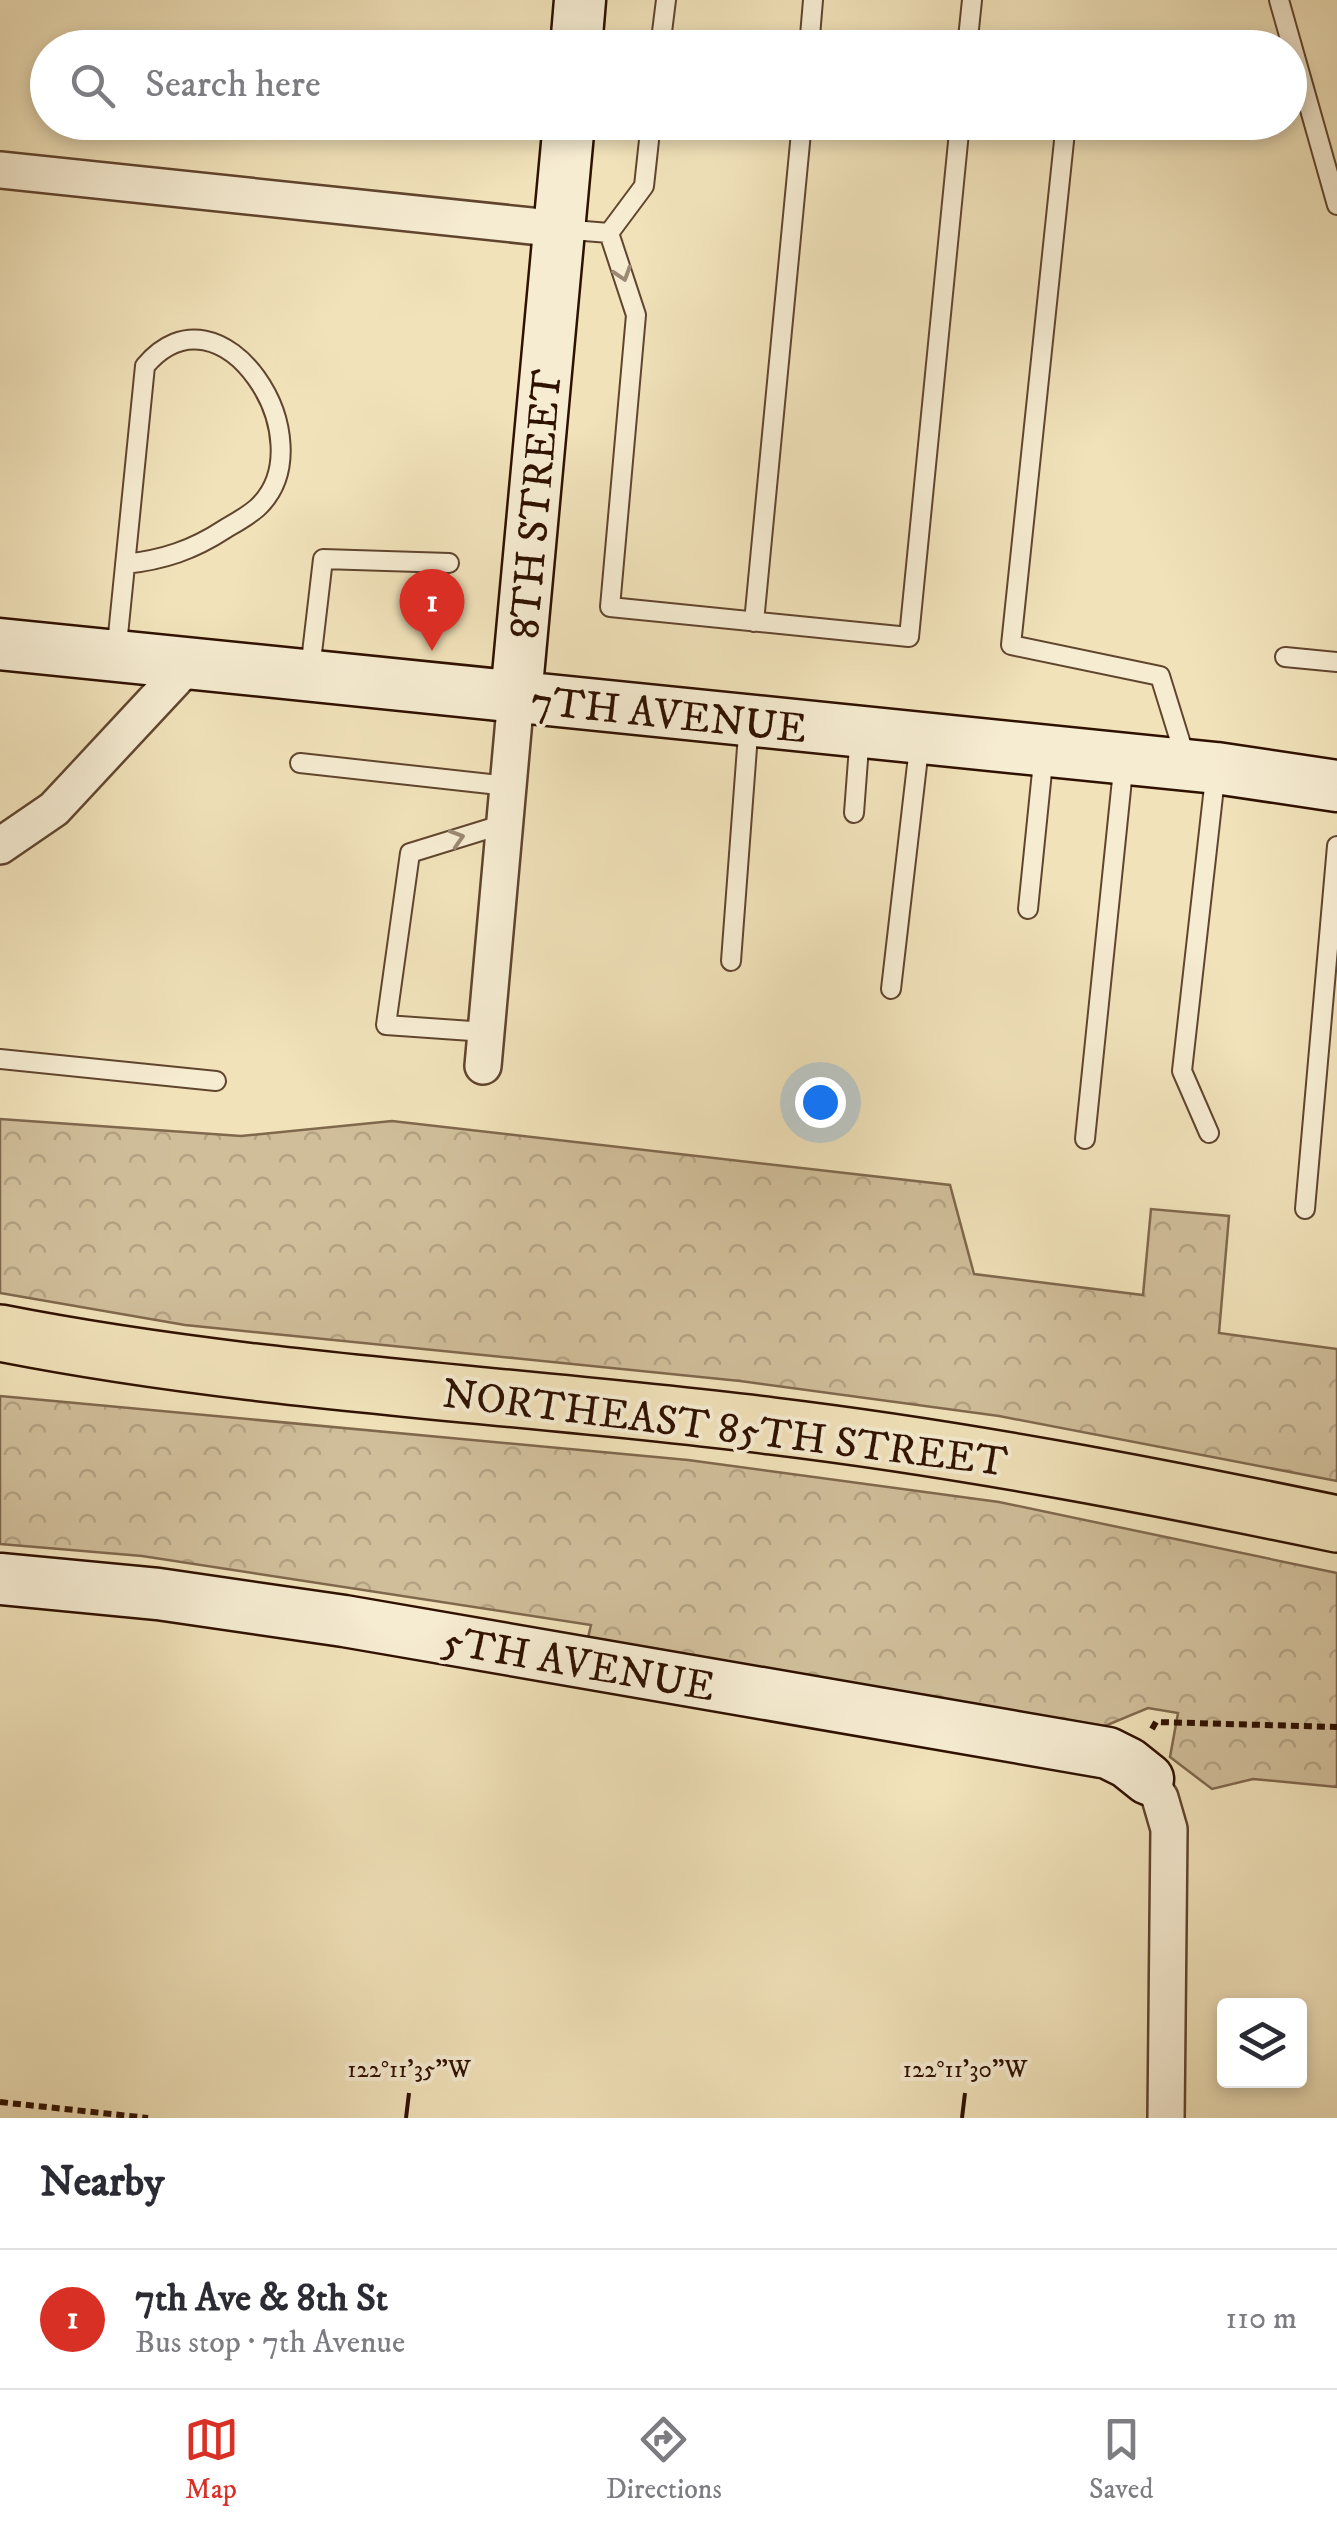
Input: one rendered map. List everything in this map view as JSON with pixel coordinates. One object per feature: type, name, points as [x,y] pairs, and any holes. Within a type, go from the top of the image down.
[{"type":"main road","name":"NORTHEAST 85TH STREET","points":[[0,1333],[110,1354],[773,1426],[1115,1479],[1337,1524]]},
{"type":"main road","name":"NORTHEAST 85TH STREET","points":[[0,1358],[110,1354]]},
{"type":"street","points":[[578,30],[580,0]]},
{"type":"street","name":"8TH STREET","points":[[484,1048],[567,140]]},
{"type":"street","points":[[0,170],[560,229]]},
{"type":"street","name":"7TH AVENUE","points":[[0,644],[1202,767],[1337,786]]},
{"type":"street","points":[[0,845],[54,809],[190,664]]},
{"type":"street","name":"5TH AVENUE","points":[[0,1579],[158,1594],[344,1621],[1108,1752],[1128,1763],[1148,1756]]},
{"type":"street","points":[[1148,1756],[1169,1830],[1166,2118]]},
{"type":"lane","points":[[662,30],[666,0]]},
{"type":"lane","points":[[811,30],[814,0]]},
{"type":"lane","points":[[969,30],[972,0]]},
{"type":"lane","points":[[1279,0],[1288,30]]},
{"type":"lane","points":[[1307,98],[1337,204]]},
{"type":"lane","points":[[609,233],[644,186],[650,140]]},
{"type":"lane","points":[[754,622],[800,140]]},
{"type":"lane","points":[[609,233],[636,315],[610,607],[909,637],[958,140]]},
{"type":"lane","points":[[1064,140],[1011,644],[1160,676],[1202,767],[1182,1071],[1209,1133]]},
{"type":"lane","points":[[560,229],[609,233]]},
{"type":"lane","points":[[116,656],[125,564],[145,366],[172,344],[190,339],[212,342],[234,353],[265,390],[276,416],[281,451],[276,478],[259,506],[190,550],[154,561],[125,564]]},
{"type":"lane","points":[[309,676],[323,560],[449,562]]},
{"type":"lane","points":[[1284,658],[1337,662]]},
{"type":"lane","points":[[731,961],[749,721]]},
{"type":"lane","points":[[854,812],[860,732]]},
{"type":"lane","points":[[890,990],[920,738]]},
{"type":"lane","points":[[1028,908],[1044,751]]},
{"type":"lane","points":[[1084,1140],[1124,759]]},
{"type":"lane","points":[[300,764],[508,786]]},
{"type":"lane","points":[[484,1048],[386,1024],[410,853],[504,824]]},
{"type":"lane","points":[[1305,1209],[1337,846]]},
{"type":"lane","points":[[0,1059],[216,1082]]},
{"type":"path","points":[[1148,1756],[1156,1722],[1337,1727]]},
{"type":"path","points":[[0,2102],[148,2118]]},
{"type":"green space","points":[[0,1119],[241,1136],[392,1121],[950,1185],[974,1274],[1143,1295],[1151,1209],[1229,1216],[1219,1333],[1337,1349],[1337,1481],[999,1416],[740,1381],[185,1325],[0,1293]]},
{"type":"green space","points":[[0,1396],[688,1460],[999,1502],[1337,1573],[1337,1787],[1253,1779],[1212,1789],[1170,1757],[1178,1713],[1148,1708],[1105,1726],[587,1642],[591,1625],[142,1556],[0,1544]]},
{"type":"place","name":"7th Ave & 8th St","points":[[432,651]]}]
